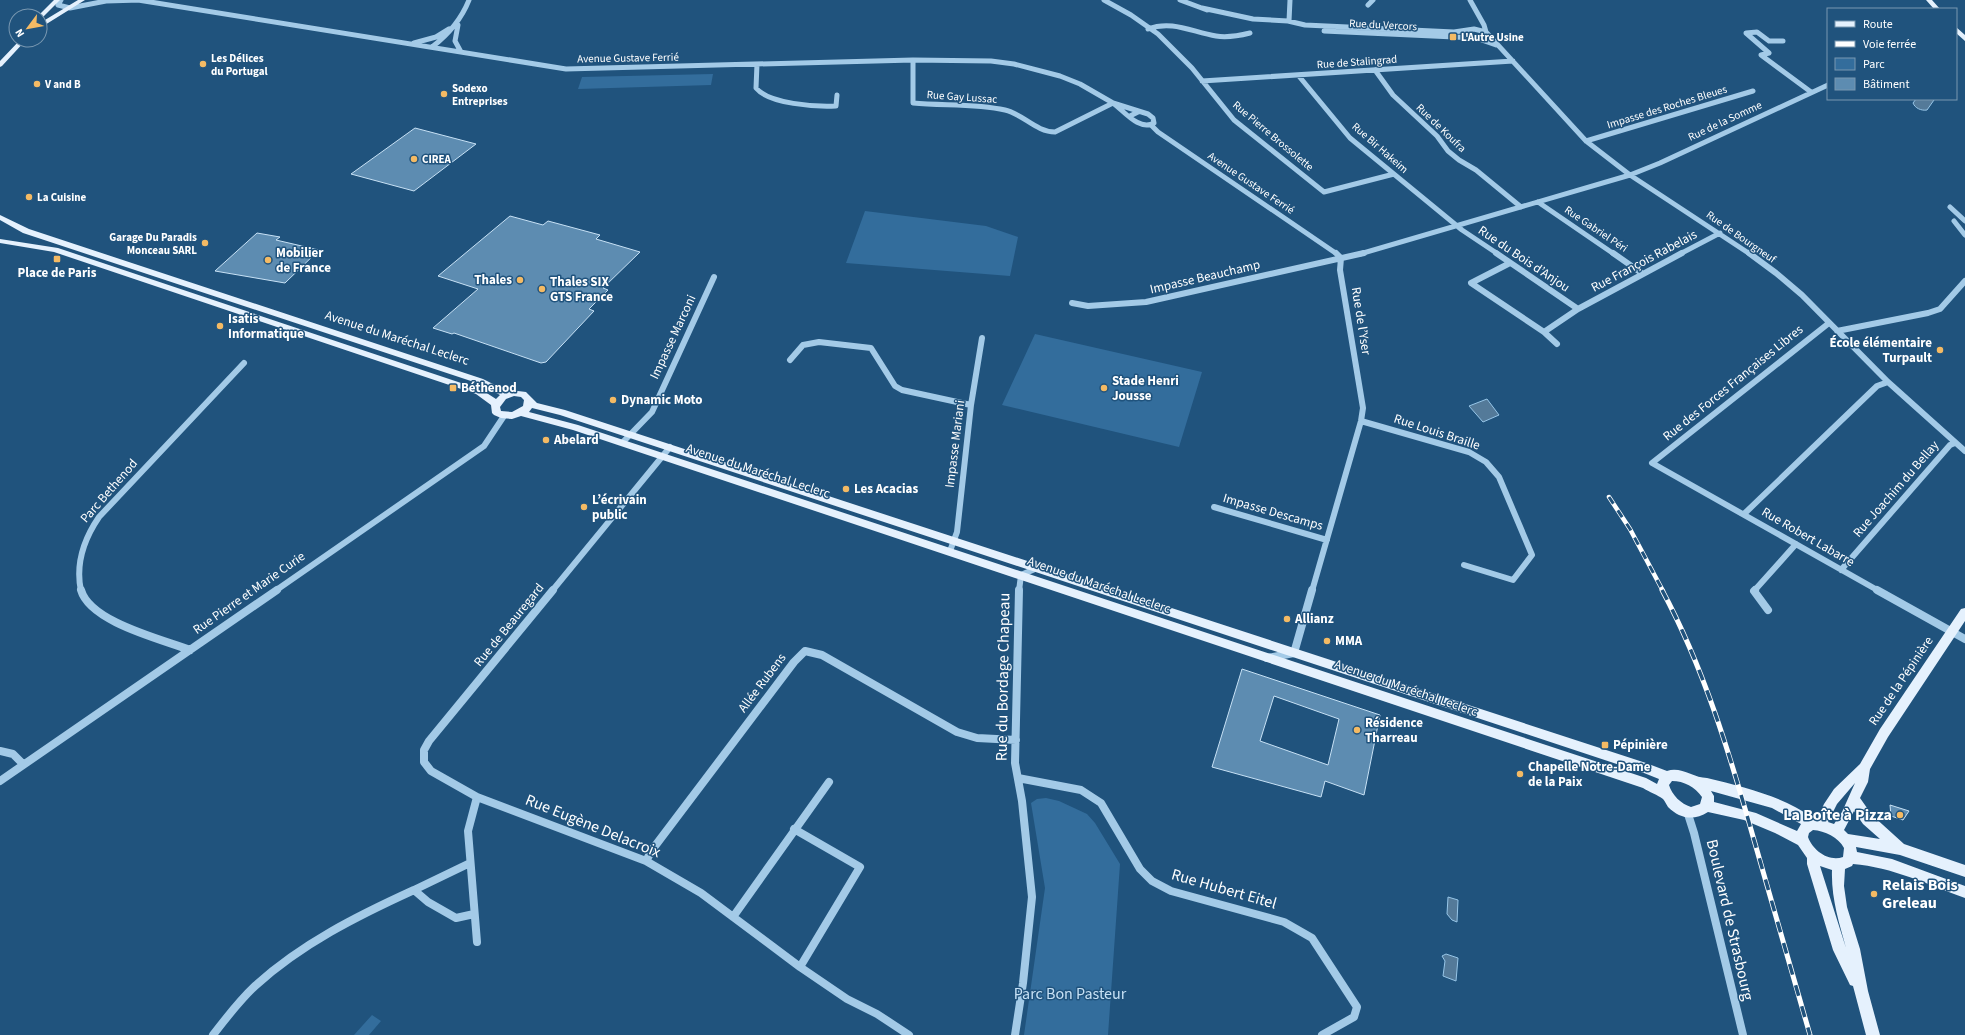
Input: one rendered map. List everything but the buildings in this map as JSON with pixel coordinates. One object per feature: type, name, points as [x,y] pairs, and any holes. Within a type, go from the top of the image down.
[{"type":"main road","points":[[48,10],[57,0]]},
{"type":"main road","points":[[48,21],[82,0]]},
{"type":"main road","points":[[1929,0],[1936,8]]},
{"type":"main road","points":[[1957,31],[1965,39]]},
{"type":"main road","points":[[0,65],[16,48]]},
{"type":"main road","name":"Avenue du Maréchal Leclerc","points":[[0,217],[26,232],[480,381],[501,392],[523,394],[529,398],[530,402],[534,405],[562,412],[631,434],[1646,768],[1667,777],[1679,775],[1699,784],[1707,784],[1771,802],[1816,824]]},
{"type":"main road","name":"Avenue du Maréchal Leclerc","points":[[0,241],[54,250],[479,392],[496,404]]},
{"type":"main road","points":[[513,394],[503,397],[496,404],[495,410],[504,416],[521,413],[530,402]]},
{"type":"main road","name":"Avenue du Maréchal Leclerc","points":[[521,413],[565,423],[623,442],[1646,784],[1665,794],[1674,805],[1687,812]]},
{"type":"main road","name":"Rue de la Pépinière","points":[[1816,824],[1849,780],[1864,768],[1884,733],[1965,612]]},
{"type":"main road","name":"Rue de la Pépinière","points":[[1840,835],[1854,798],[1862,782],[1864,768]]},
{"type":"main road","points":[[1665,794],[1663,784],[1667,777]]},
{"type":"main road","points":[[1699,784],[1706,796],[1706,806]]},
{"type":"main road","points":[[1854,798],[1869,822],[1900,849]]},
{"type":"main road","points":[[1687,812],[1699,811],[1706,806],[1747,815],[1776,826],[1803,841],[1814,856],[1827,864],[1860,858],[1904,870],[1965,892]]},
{"type":"main road","points":[[1803,841],[1803,830],[1816,824],[1840,835],[1900,849],[1965,871]]},
{"type":"main road","points":[[1840,835],[1849,846],[1838,886],[1841,907],[1853,949],[1861,992],[1873,1035]]},
{"type":"main road","points":[[1814,856],[1813,864],[1840,950],[1861,992]]},
{"type":"street","points":[[60,0],[58,5],[70,8]]},
{"type":"street","name":"Avenue Gustave Ferrié","points":[[70,8],[106,1],[139,0],[566,69],[581,70],[912,60],[964,60],[1014,64],[1060,76],[1080,84],[1113,103],[1140,124],[1151,125],[1158,132],[1329,248],[1341,258]]},
{"type":"street","points":[[432,47],[458,24],[465,14],[469,0]]},
{"type":"street","name":"Rue Pierre Brossolette","points":[[1104,0],[1148,28],[1177,52],[1202,81],[1213,97],[1235,120],[1324,192],[1394,174]]},
{"type":"street","name":"Rue du Vercors","points":[[1180,0],[1246,21],[1268,25],[1287,22],[1305,25],[1454,32],[1478,29],[1487,33]]},
{"type":"street","points":[[1287,22],[1290,0]]},
{"type":"street","points":[[1368,5],[1373,0]]},
{"type":"street","name":"Rue de Bourgneuf","points":[[1470,0],[1479,17],[1485,24],[1487,33],[1586,141],[1630,175],[1720,233],[1781,277],[1802,295],[1888,382],[1965,451]]},
{"type":"street","points":[[1479,17],[1478,24],[1467,32],[1476,38],[1485,38],[1487,33]]},
{"type":"street","name":"Rue du Vercors","points":[[1287,22],[1305,30],[1476,38]]},
{"type":"street","points":[[412,44],[436,37],[458,24]]},
{"type":"street","points":[[458,24],[455,41],[461,52]]},
{"type":"street","points":[[1148,28],[1163,25],[1221,38],[1240,37],[1250,33]]},
{"type":"street","points":[[1783,40],[1769,41],[1757,32],[1746,33],[1769,53],[1761,55],[1812,92]]},
{"type":"street","name":"Rue de Bourgneuf","points":[[1476,38],[1500,47]]},
{"type":"street","name":"Rue Gay Lussac","points":[[912,60],[913,103],[943,106],[955,104],[1006,110],[1047,132],[1055,132],[1113,103]]},
{"type":"street","name":"Rue de Stalingrad","points":[[1202,81],[1513,61]]},
{"type":"street","points":[[757,64],[756,88],[761,94],[816,107],[836,106],[837,95]]},
{"type":"street","name":"Rue de Koufra","points":[[1375,70],[1393,96],[1437,136],[1440,144],[1467,167],[1476,170],[1521,207]]},
{"type":"street","name":"Rue Bir Hakeim","points":[[1298,75],[1350,138],[1458,226]]},
{"type":"street","name":"Rue de la Somme","points":[[1630,175],[1660,163],[1827,84]]},
{"type":"street","name":"Impasse des Roches Bleues","points":[[1586,141],[1753,91]]},
{"type":"street","name":"Avenue Gustave Ferrié","points":[[1113,103],[1148,114],[1153,118],[1154,123],[1151,125]]},
{"type":"street","points":[[1130,116],[1138,112]]},
{"type":"street","points":[[1341,258],[1366,253],[1630,175]]},
{"type":"street","name":"Rue Gabriel Péri","points":[[1538,202],[1644,274]]},
{"type":"street","points":[[1950,207],[1965,221]]},
{"type":"street","points":[[1965,221],[1954,221],[1965,236]]},
{"type":"street","name":"Rue du Bois d’Anjou","points":[[1458,226],[1578,309]]},
{"type":"street","name":"Rue François Rabelais","points":[[1544,332],[1578,309],[1720,233]]},
{"type":"street","name":"Impasse Beauchamp","points":[[1072,303],[1088,306],[1146,302],[1341,258]]},
{"type":"street","name":"Rue de l’Yser","points":[[1294,653],[1361,421],[1363,408],[1340,270],[1341,258]]},
{"type":"street","points":[[1510,263],[1471,283],[1544,332],[1557,344]]},
{"type":"street","name":"Impasse Marconi","points":[[623,442],[652,412],[714,278]]},
{"type":"street","points":[[1837,331],[1928,313],[1940,309],[1965,281]]},
{"type":"street","name":"Rue des Forces Françaises Libres","points":[[1652,463],[1829,323]]},
{"type":"street","name":"Impasse Mariani","points":[[950,551],[955,541],[982,338]]},
{"type":"street","points":[[790,360],[803,345],[819,342],[871,348],[895,386],[902,390],[972,405]]},
{"type":"street","name":"Parc Bethenod","points":[[190,650],[122,624],[97,612],[84,598],[80,582],[79,560],[86,536],[100,517],[244,363]]},
{"type":"street","points":[[1744,514],[1877,386],[1888,382]]},
{"type":"street","name":"Rue Pierre et Marie Curie","points":[[0,781],[484,446],[504,416]]},
{"type":"street","name":"Rue Louis Braille","points":[[1361,421],[1469,452],[1486,462],[1499,477],[1532,555],[1513,580],[1464,565]]},
{"type":"street","name":"Rue Joachim du Bellay","points":[[1841,570],[1950,445],[1955,443]]},
{"type":"street","name":"Rue de Beauregard","points":[[478,797],[430,771],[424,762],[424,750],[426,745],[670,447]]},
{"type":"street","name":"Rue Robert Labarre","points":[[1652,463],[1965,640]]},
{"type":"street","name":"Impasse Descamps","points":[[1214,507],[1327,540]]},
{"type":"street","points":[[1768,610],[1754,591],[1796,544]]},
{"type":"street","name":"Rue du Bordage Chapeau","points":[[1016,1035],[1032,897],[1015,763],[1018,591],[1021,575],[1037,568]]},
{"type":"street","name":"Allée Rubens","points":[[646,861],[652,850],[789,668],[805,651],[822,655],[957,732],[977,738],[1016,740]]},
{"type":"street","points":[[1267,658],[1294,653]]},
{"type":"street","points":[[0,752],[13,754],[24,764]]},
{"type":"street","name":"Rue Hubert Eitel","points":[[1018,778],[1081,790],[1101,803],[1140,869],[1152,881],[1171,891],[1284,922],[1312,938],[1357,1007],[1354,1017],[1322,1035]]},
{"type":"street","points":[[733,917],[794,829],[829,782]]},
{"type":"street","points":[[477,942],[468,831],[478,797]]},
{"type":"street","name":"Rue Eugène Delacroix","points":[[478,797],[646,861],[700,893],[846,999],[877,1014],[909,1035]]},
{"type":"street","name":"Boulevard de Strasbourg","points":[[1687,812],[1694,834],[1743,1035]]},
{"type":"street","points":[[794,829],[860,867],[807,958],[800,967]]},
{"type":"street","points":[[213,1035],[238,1002],[285,961],[316,939],[342,924],[470,863]]},
{"type":"street","points":[[414,890],[428,902],[456,918],[474,914]]},
{"type":"green space","points":[[713,74],[711,85],[578,89],[582,77]]},
{"type":"green space","points":[[865,211],[986,226],[1018,237],[1010,276],[846,263]]},
{"type":"green space","name":"Stade Henri Jousse","points":[[1035,334],[1202,372],[1179,447],[1002,405]]},
{"type":"green space","name":"Parc Bon Pasteur","points":[[1046,798],[1059,801],[1087,814],[1095,823],[1120,864],[1108,1035],[1024,1035],[1045,888],[1031,803],[1037,799]]},
{"type":"green space","points":[[372,1015],[381,1021],[369,1035],[354,1035]]},
{"type":"shaded area","points":[[1915,100],[1934,100],[1927,110],[1918,109],[1913,103]]},
{"type":"shaded area","points":[[1487,399],[1499,415],[1483,422],[1469,406]]},
{"type":"shaded area","points":[[1448,897],[1458,900],[1457,922],[1452,920],[1447,914]]},
{"type":"shaded area","points":[[1446,954],[1458,958],[1456,981],[1443,976],[1445,961],[1442,956]]},
{"type":"railway","points":[[1609,497],[1630,529],[1663,591]]},
{"type":"railway","points":[[1662,590],[1691,650],[1715,712],[1745,808],[1810,1035]]},
{"type":"place","name":"L'Autre Usine","points":[[1453,37]]},
{"type":"place","name":"Les Délices du Portugal","points":[[203,64]]},
{"type":"place","name":"V and B","points":[[37,84]]},
{"type":"place","name":"Sodexo Entreprises","points":[[444,94]]},
{"type":"place","name":"CIREA","points":[[414,159]]},
{"type":"place","name":"La Cuisine","points":[[29,197]]},
{"type":"place","name":"Garage Du Paradis Monceau SARL","points":[[205,243]]},
{"type":"place","name":"Place de Paris","points":[[57,259]]},
{"type":"place","name":"Mobilier de France","points":[[268,260]]},
{"type":"place","name":"Thales","points":[[520,280]]},
{"type":"place","name":"Thales SIX GTS France","points":[[542,289]]},
{"type":"place","name":"Isatis Informatique","points":[[220,326]]},
{"type":"place","name":"École élémentaire Turpault","points":[[1940,350]]},
{"type":"place","name":"Béthenod","points":[[453,388]]},
{"type":"place","name":"Stade Henri Jousse","points":[[1104,388]]},
{"type":"place","name":"Dynamic Moto","points":[[613,400]]},
{"type":"place","name":"Abelard","points":[[546,440]]},
{"type":"place","name":"Les Acacias","points":[[846,489]]},
{"type":"place","name":"L’écrivain public","points":[[584,507]]},
{"type":"place","name":"Allianz","points":[[1287,619]]},
{"type":"place","name":"MMA","points":[[1327,641]]},
{"type":"place","name":"Résidence Tharreau","points":[[1357,730]]},
{"type":"place","name":"Pépinière","points":[[1605,745]]},
{"type":"place","name":"Chapelle Notre-Dame de la Paix","points":[[1520,774]]},
{"type":"place","name":"La Boîte à Pizza","points":[[1900,815]]},
{"type":"place","name":"Relais Bois Greleau","points":[[1874,894]]}]
